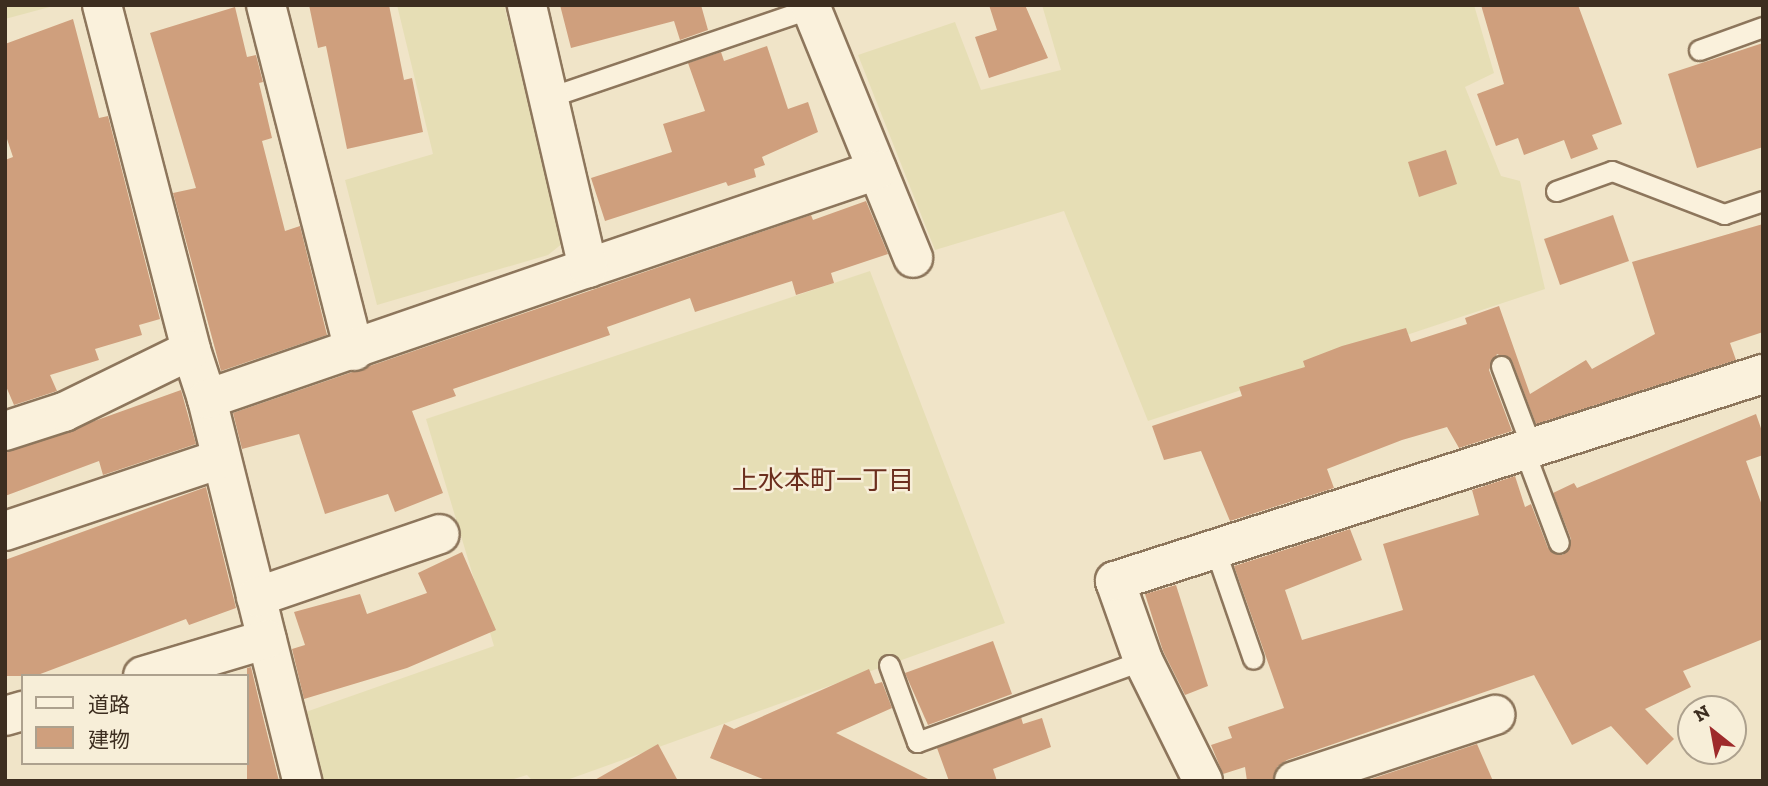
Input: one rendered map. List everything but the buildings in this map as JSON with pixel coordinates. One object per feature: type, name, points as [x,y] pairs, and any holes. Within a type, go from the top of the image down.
[{"type":"street","points":[[102,5],[191,351],[207,399],[302,781]]},
{"type":"street","points":[[266,5],[355,351]]},
{"type":"street","points":[[527,5],[588,268]]},
{"type":"street","points":[[811,6],[913,258]]},
{"type":"street","points":[[207,399],[355,351],[877,170]]},
{"type":"street","points":[[5,431],[64,412],[191,351]]},
{"type":"street","points":[[1203,781],[1143,660],[1115,581],[1763,374]]},
{"type":"street","points":[[5,531],[220,459]]},
{"type":"street","points":[[256,597],[440,534]]},
{"type":"street","points":[[150,674],[267,639]]},
{"type":"street","points":[[1294,781],[1494,715]]},
{"type":"lane","points":[[550,97],[811,6]]},
{"type":"lane","points":[[1699,50],[1763,27]]},
{"type":"lane","points":[[1556,191],[1612,172],[1724,214],[1763,201]]},
{"type":"lane","points":[[1502,366],[1559,543]]},
{"type":"lane","points":[[1215,549],[1253,659]]},
{"type":"lane","points":[[890,665],[917,742],[1143,660]]},
{"type":"shaded area","points":[[5,5],[57,5],[5,19]]},
{"type":"shaded area","points":[[397,5],[504,5],[563,243],[548,255],[377,305],[345,180],[433,154]]},
{"type":"shaded area","points":[[1042,5],[1474,5],[1494,73],[1465,87],[1501,176],[1520,181],[1545,289],[1148,421],[1064,211],[935,250],[858,55],[955,22],[981,90],[1061,70]]},
{"type":"shaded area","points":[[870,271],[1005,623],[564,781],[533,781],[527,775],[507,781],[316,781],[300,714],[494,646],[426,419]]},
{"type":"district","name":"上水本町一丁目","points":[[823,481]]}]
